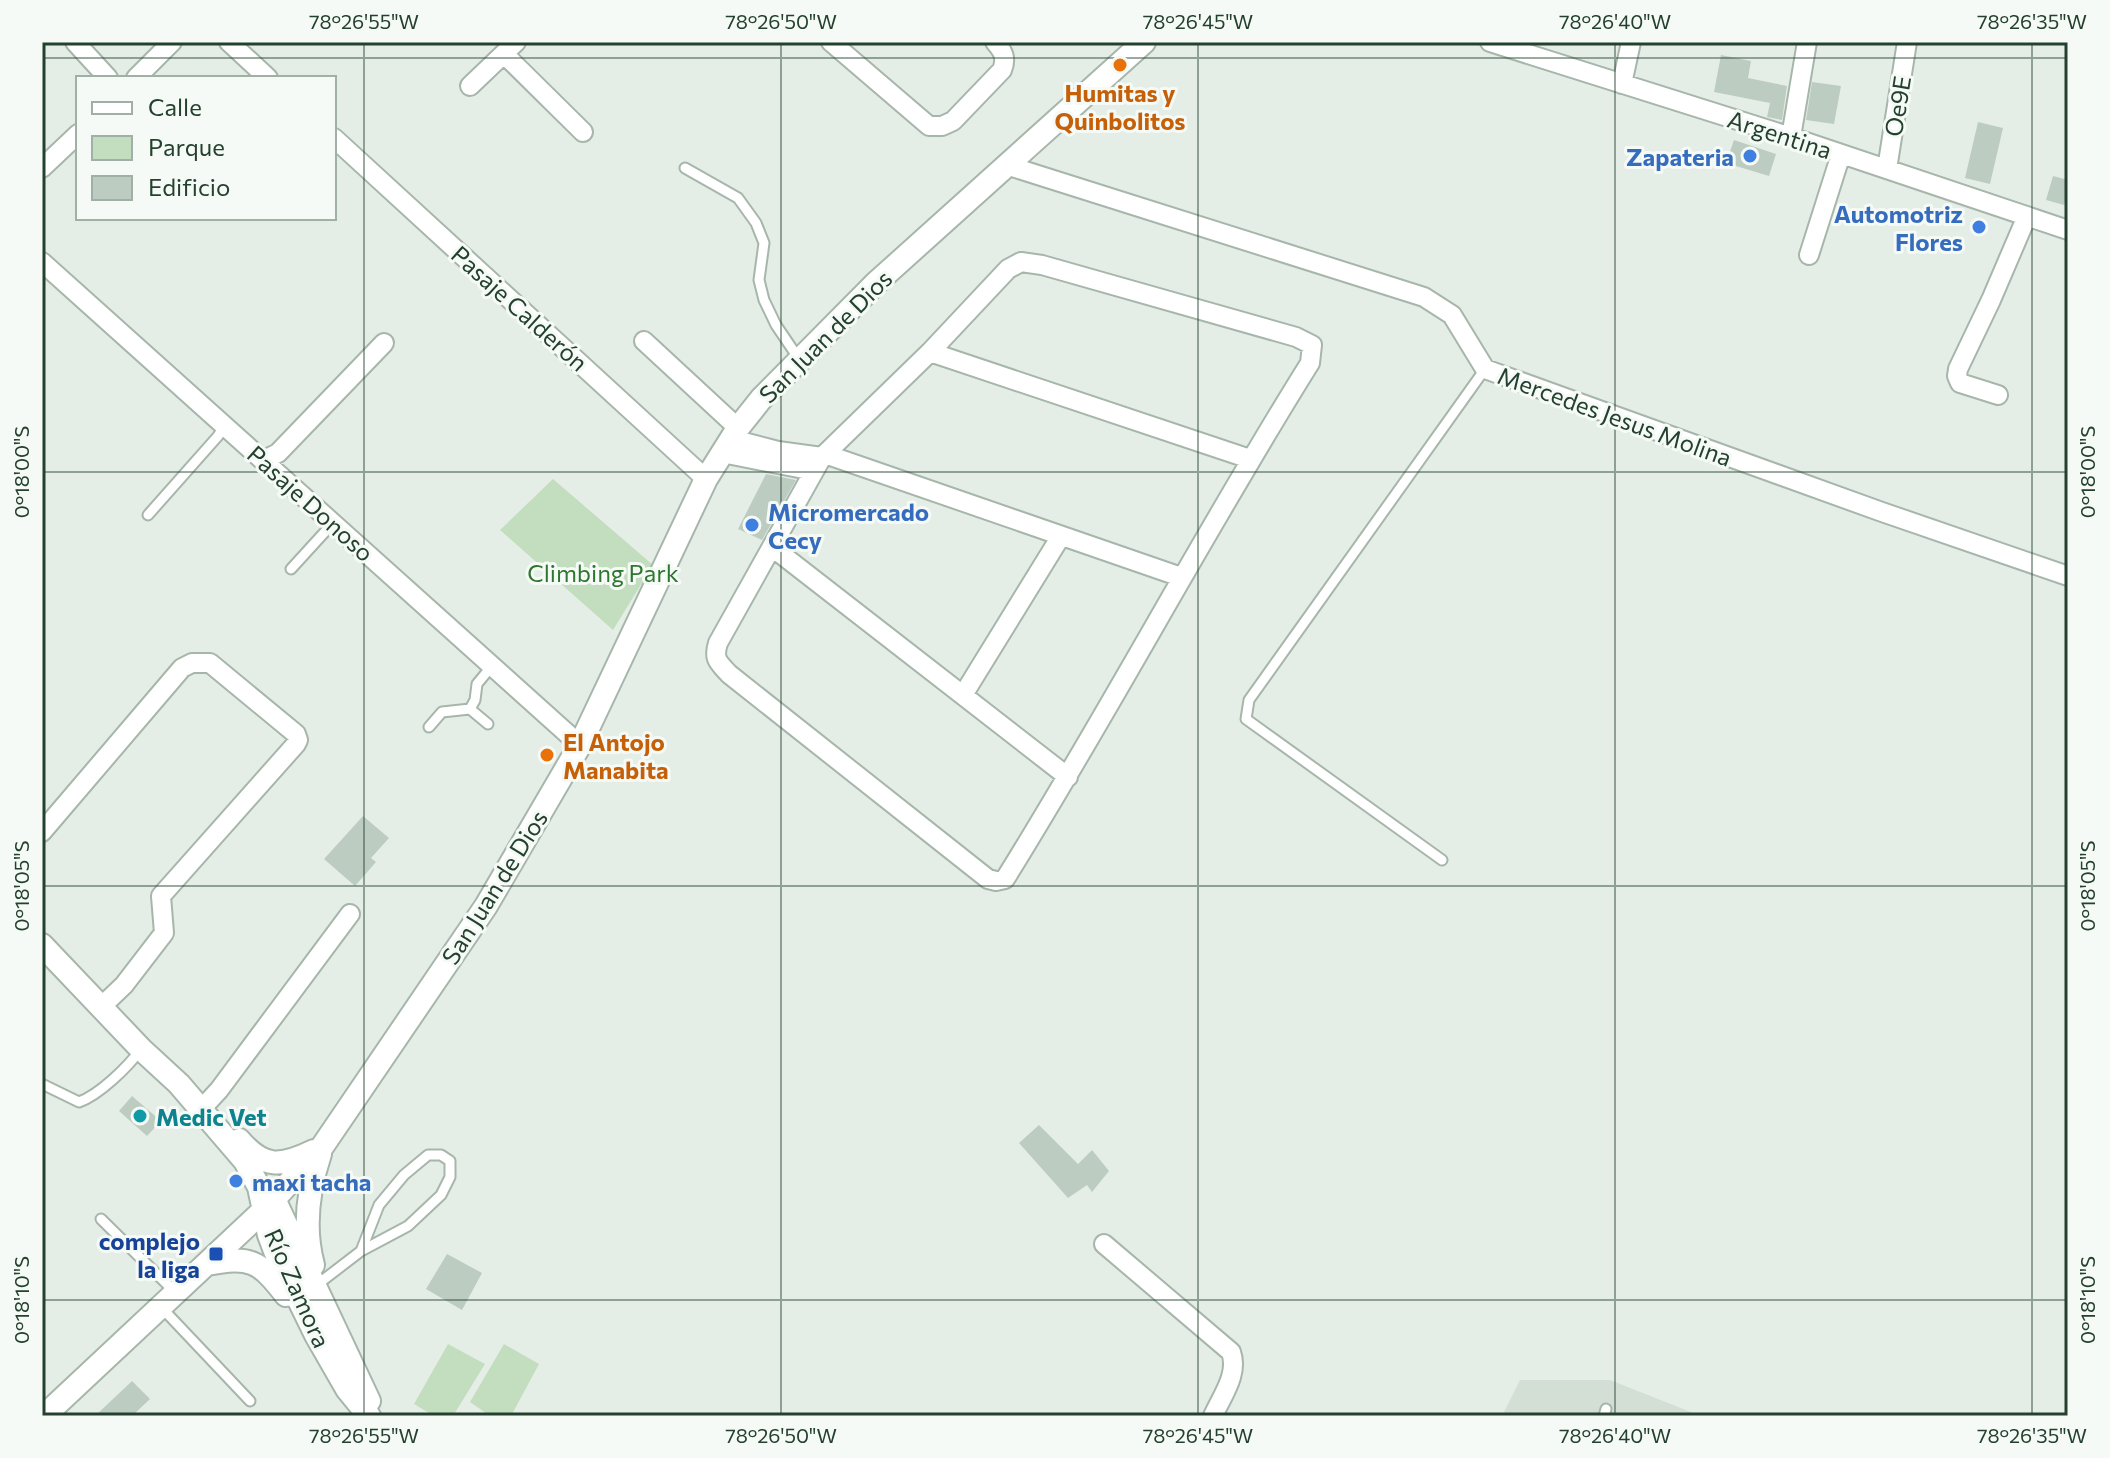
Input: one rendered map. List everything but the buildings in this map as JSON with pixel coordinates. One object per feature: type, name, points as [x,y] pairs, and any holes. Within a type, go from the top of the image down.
[{"type":"street","points":[[75,42],[106,76]]},
{"type":"street","points":[[138,76],[172,42]]},
{"type":"street","points":[[229,42],[266,76]]},
{"type":"street","points":[[831,42],[929,126],[942,126],[953,121],[1002,70],[1004,55],[995,42]]},
{"type":"street","name":"San Juan de Dios","points":[[44,1416],[242,1231],[322,1147],[486,906],[580,745],[706,479],[761,399],[876,283],[1144,42]]},
{"type":"street","name":"Argentina","points":[[1490,42],[1791,137],[2068,230]]},
{"type":"street","points":[[1622,84],[1631,42]]},
{"type":"street","points":[[1791,137],[1807,42]]},
{"type":"street","name":"Oe9E","points":[[1887,169],[1907,42]]},
{"type":"street","points":[[470,86],[510,48],[583,132]]},
{"type":"street","points":[[42,168],[76,136]]},
{"type":"street","name":"Pasaje Calderón","points":[[336,140],[706,479]]},
{"type":"street","points":[[1809,255],[1841,154]]},
{"type":"street","name":"Mercedes Jesus Molina","points":[[1006,165],[1424,297],[1452,315],[1485,369],[2068,576]]},
{"type":"street","points":[[1998,395],[1960,383],[1958,369],[2027,216]]},
{"type":"street","name":"Pasaje Donoso","points":[[42,262],[580,745]]},
{"type":"street","points":[[1021,262],[1042,265],[1296,337],[1312,345],[1310,363],[1250,459],[1068,777],[1005,879],[988,879],[729,674],[717,661],[718,643],[820,461],[1008,269],[1021,262]]},
{"type":"street","points":[[644,341],[730,440],[820,461],[1181,577]]},
{"type":"street","points":[[264,460],[278,453],[384,343]]},
{"type":"street","points":[[930,352],[1250,459]]},
{"type":"street","points":[[963,695],[1061,536]]},
{"type":"street","points":[[772,547],[1068,777]]},
{"type":"street","points":[[42,832],[182,668],[192,663],[210,663],[296,734],[296,744],[161,896],[164,933],[124,985],[101,1007]]},
{"type":"street","points":[[206,1104],[350,914]]},
{"type":"street","name":"Río Zamora","points":[[42,945],[141,1049],[179,1084],[245,1161],[321,1295],[376,1416]]},
{"type":"street","points":[[179,1084],[192,1088],[260,1160],[276,1164],[294,1161],[322,1147]]},
{"type":"street","points":[[321,1295],[311,1259],[308,1202],[311,1180],[322,1147]]},
{"type":"street","points":[[242,1231],[251,1199],[245,1161]]},
{"type":"street","name":"Río Zamora","points":[[269,1204],[269,1235],[275,1251],[316,1335],[347,1389],[369,1416]]},
{"type":"street","points":[[1104,1244],[1231,1352],[1233,1374],[1213,1416]]},
{"type":"street","points":[[206,1264],[236,1259],[254,1263],[269,1272],[316,1335]]},
{"type":"lane","points":[[685,168],[738,198],[756,223],[764,243],[759,280],[764,300],[776,325],[800,360]]},
{"type":"lane","points":[[1442,860],[1246,719],[1249,700],[1485,369]]},
{"type":"lane","points":[[148,515],[225,425]]},
{"type":"lane","points":[[291,569],[333,523]]},
{"type":"lane","points":[[470,709],[477,684],[491,667]]},
{"type":"lane","points":[[429,727],[442,712],[470,709],[488,724]]},
{"type":"lane","points":[[42,1084],[79,1102],[89,1098],[133,1060],[141,1049]]},
{"type":"lane","points":[[321,1295],[361,1251],[408,1226],[441,1195],[450,1177],[450,1161],[441,1155],[428,1155],[404,1175],[379,1205],[361,1251]]},
{"type":"lane","points":[[101,1219],[250,1401]]},
{"type":"shaded area","points":[[1520,1380],[1610,1380],[1701,1416],[1502,1416]]},
{"type":"green space","name":"Climbing Park","points":[[553,479],[653,565],[613,630],[500,530]]},
{"type":"green space","points":[[448,1344],[485,1364],[453,1416],[434,1416],[414,1404]]},
{"type":"green space","points":[[504,1344],[539,1364],[511,1416],[490,1416],[470,1402]]},
{"type":"place","name":"Humitas y Quinbolitos","points":[[1120,65]]},
{"type":"place","name":"Zapateria","points":[[1750,156]]},
{"type":"place","name":"Automotriz Flores","points":[[1979,227]]},
{"type":"place","name":"Micromercado Cecy","points":[[752,525]]},
{"type":"place","name":"El Antojo Manabita","points":[[547,755]]},
{"type":"place","name":"Medic Vet","points":[[140,1116]]},
{"type":"place","name":"maxi tacha","points":[[236,1181]]},
{"type":"place","name":"complejo la liga","points":[[216,1254]]}]
